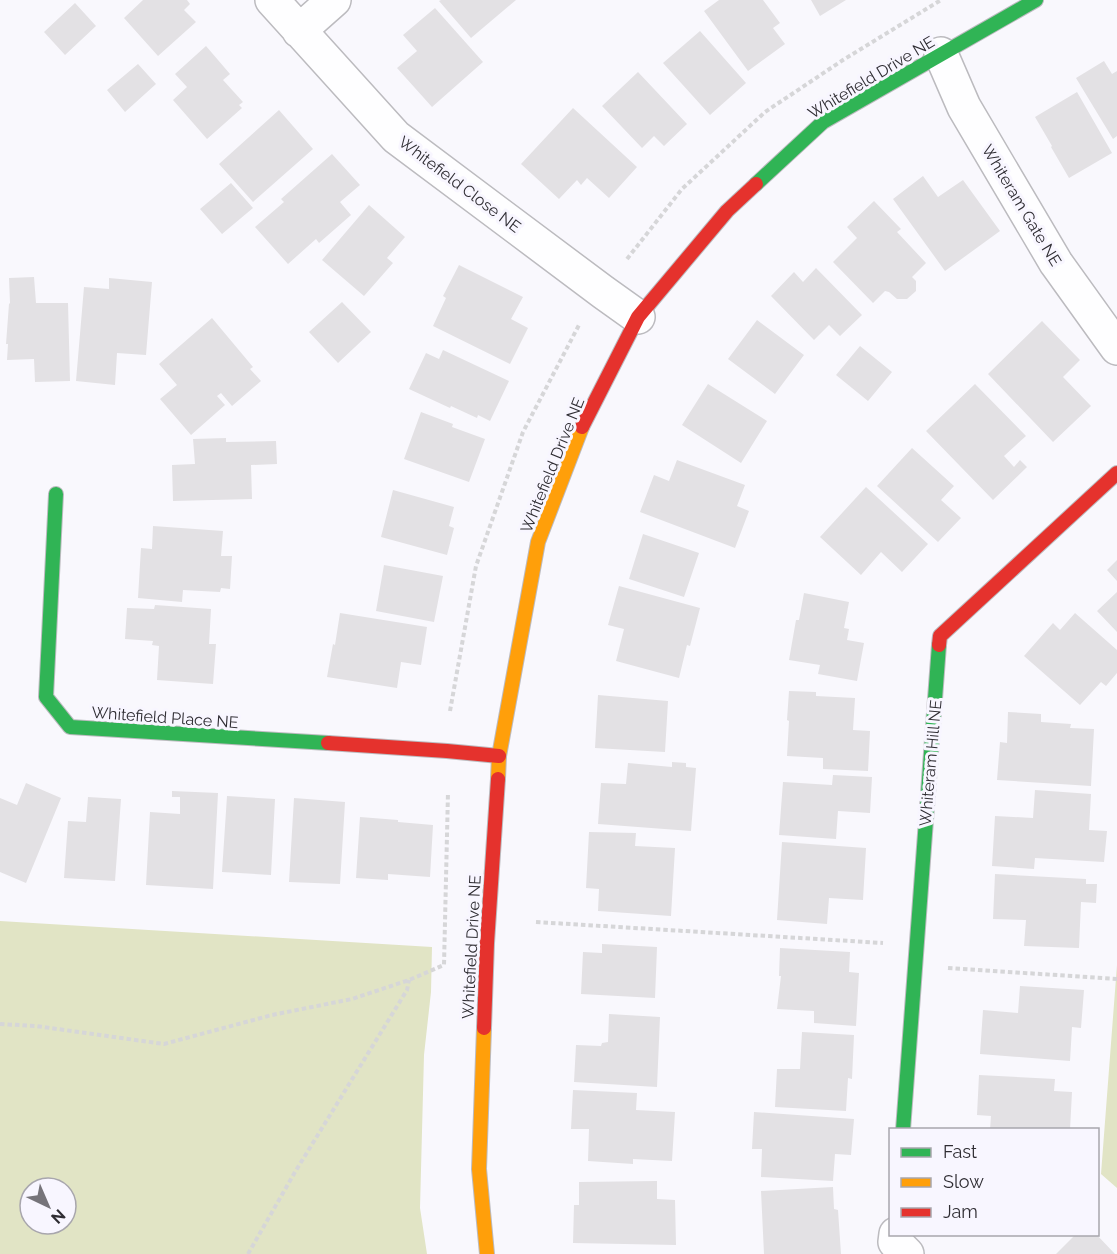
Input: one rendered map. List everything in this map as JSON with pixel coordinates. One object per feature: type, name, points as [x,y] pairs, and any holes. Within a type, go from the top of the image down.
[{"type":"street","name":"Whitefield Close NE","points":[[272,0],[396,137],[638,317]]},
{"type":"street","points":[[299,32],[334,0]]},
{"type":"street","name":"Whitefield Drive NE","points":[[488,1254],[479,1169],[487,943],[499,756],[538,542],[580,432],[638,317],[727,211],[823,122],[1036,0]]},
{"type":"street","name":"Whiteram Gate NE","points":[[940,54],[964,107],[1056,263],[1117,348]]},
{"type":"street","name":"Whiteram Hill NE","points":[[903,1128],[940,636],[1117,473]]},
{"type":"street","name":"Whitefield Place NE","points":[[56,494],[46,697],[70,727],[499,756]]},
{"type":"street","points":[[896,1236],[895,1242],[907,1254]]},
{"type":"path","points":[[450,711],[476,566],[523,432],[579,325]]},
{"type":"path","points":[[0,1024],[36,1026],[164,1044],[272,1015],[352,999],[409,980],[444,965],[448,792]]},
{"type":"path","points":[[536,922],[882,943],[940,968],[1117,979]]},
{"type":"path","points":[[248,1254],[295,1172],[407,990],[409,980]]},
{"type":"green space","points":[[0,921],[432,947],[431,992],[424,1055],[420,1208],[427,1254],[0,1254]]},
{"type":"green space","points":[[1117,965],[1117,1188],[1101,1174]]},
{"type":"building","points":[[143,0],[187,0],[190,4],[184,10],[196,22],[158,56],[124,18]]},
{"type":"building","points":[[516,0],[471,38],[439,1]]},
{"type":"building","points":[[719,0],[763,0],[780,23],[773,28],[785,44],[748,71],[704,11]]},
{"type":"building","points":[[811,0],[846,0],[820,16]]},
{"type":"building","points":[[75,3],[96,26],[65,55],[44,32]]},
{"type":"building","points":[[435,8],[483,62],[432,107],[397,68],[417,51],[403,35]]},
{"type":"building","points":[[700,31],[746,83],[710,115],[663,63]]},
{"type":"building","points":[[206,46],[230,74],[223,80],[243,102],[239,105],[242,108],[207,139],[173,100],[187,87],[175,74]]},
{"type":"building","points":[[1104,61],[1112,74],[1117,71],[1117,136],[1113,139],[1076,78]]},
{"type":"building","points":[[138,64],[156,84],[125,112],[107,90]]},
{"type":"building","points":[[638,72],[687,124],[664,146],[654,136],[642,148],[602,106]]},
{"type":"building","points":[[1077,92],[1112,153],[1069,178],[1035,117]]},
{"type":"building","points":[[573,108],[637,167],[609,198],[587,178],[581,185],[577,180],[559,199],[521,164]]},
{"type":"building","points":[[279,110],[313,149],[253,202],[219,164]]},
{"type":"building","points":[[332,154],[360,185],[340,202],[351,215],[319,243],[316,239],[288,264],[255,227],[284,202],[281,199]]},
{"type":"building","points":[[923,176],[938,197],[963,180],[1000,231],[945,271],[893,199]]},
{"type":"building","points":[[231,183],[253,208],[222,234],[200,209]]},
{"type":"building","points":[[874,201],[901,229],[897,232],[926,263],[912,277],[916,281],[916,291],[907,299],[897,299],[885,291],[873,303],[833,262],[857,238],[847,227]]},
{"type":"building","points":[[369,205],[405,237],[387,258],[393,263],[364,296],[322,260]]},
{"type":"building","points":[[459,265],[523,297],[511,319],[528,328],[510,364],[433,326],[446,298],[443,296]]},
{"type":"building","points":[[816,268],[862,315],[840,336],[829,325],[814,340],[771,296],[794,272],[803,282]]},
{"type":"building","points":[[34,277],[36,303],[68,303],[70,381],[35,382],[34,359],[7,360],[9,278]]},
{"type":"building","points":[[109,278],[152,282],[146,355],[117,353],[115,385],[76,381],[84,287],[109,289]]},
{"type":"building","points":[[342,302],[371,332],[338,363],[309,332]]},
{"type":"building","points":[[212,318],[253,367],[250,369],[261,381],[232,406],[221,393],[217,396],[225,405],[191,435],[160,399],[177,385],[159,364]]},
{"type":"building","points":[[757,320],[804,355],[775,394],[728,359]]},
{"type":"building","points":[[1042,321],[1080,360],[1063,377],[1091,406],[1053,442],[988,374]]},
{"type":"building","points":[[860,346],[892,372],[868,401],[836,375]]},
{"type":"building","points":[[443,350],[509,381],[490,421],[478,415],[477,418],[451,406],[450,408],[409,389],[426,353],[439,359]]},
{"type":"building","points":[[708,384],[767,421],[741,463],[682,425]]},
{"type":"building","points":[[975,384],[1026,436],[1004,456],[1014,467],[1020,460],[1027,467],[993,500],[926,431]]},
{"type":"building","points":[[421,412],[485,439],[469,482],[404,459]]},
{"type":"building","points":[[226,438],[226,442],[276,441],[277,464],[251,465],[252,499],[173,501],[172,465],[195,464],[193,439]]},
{"type":"building","points":[[912,448],[954,486],[941,500],[961,518],[938,542],[877,486]]},
{"type":"building","points":[[677,460],[745,485],[737,506],[749,511],[735,548],[640,512],[654,475],[669,481]]},
{"type":"building","points":[[866,487],[928,544],[902,572],[881,552],[861,575],[820,537]]},
{"type":"building","points":[[393,490],[454,507],[449,526],[454,528],[447,555],[381,537]]},
{"type":"building","points":[[153,526],[223,531],[221,556],[232,556],[230,589],[221,588],[220,592],[183,590],[182,602],[138,598],[141,548],[152,549]]},
{"type":"building","points":[[643,534],[699,553],[684,597],[629,579]]},
{"type":"building","points":[[1117,560],[1117,581],[1107,570]]},
{"type":"building","points":[[384,565],[443,576],[434,622],[376,611]]},
{"type":"building","points":[[619,586],[700,608],[690,646],[687,645],[679,678],[616,661],[624,629],[608,625]]},
{"type":"building","points":[[1117,592],[1117,632],[1097,611]]},
{"type":"building","points":[[804,593],[849,602],[844,628],[849,629],[847,640],[864,643],[857,681],[818,674],[820,665],[789,660],[796,620],[799,620]]},
{"type":"building","points":[[155,605],[211,609],[209,644],[216,644],[213,684],[157,680],[159,646],[152,645],[153,641],[125,639],[127,608],[154,609]]},
{"type":"building","points":[[340,613],[427,627],[421,665],[401,662],[397,688],[327,677]]},
{"type":"building","points":[[1075,613],[1117,650],[1117,673],[1106,686],[1101,682],[1080,705],[1024,656],[1053,623],[1060,630]]},
{"type":"building","points":[[789,691],[816,692],[816,696],[855,698],[853,730],[870,731],[868,771],[823,769],[823,758],[787,756]]},
{"type":"building","points":[[598,695],[668,701],[665,752],[595,748]]},
{"type":"building","points":[[1008,712],[1041,714],[1041,722],[1071,724],[1070,728],[1094,729],[1091,786],[997,780],[1000,742],[1007,743]]},
{"type":"building","points":[[672,762],[686,763],[686,767],[696,768],[691,831],[598,824],[601,783],[626,784],[628,763],[672,767]]},
{"type":"building","points":[[833,775],[872,777],[870,813],[838,811],[836,839],[779,835],[783,782],[832,785]]},
{"type":"building","points":[[26,783],[61,798],[26,883],[0,872],[0,798],[17,805]]},
{"type":"building","points":[[1035,790],[1091,794],[1089,830],[1107,831],[1104,862],[1035,858],[1034,869],[992,866],[995,816],[1033,818]]},
{"type":"building","points":[[172,791],[218,793],[213,889],[146,885],[150,812],[180,814],[180,797],[172,797]]},
{"type":"building","points":[[227,796],[275,799],[271,875],[222,872]]},
{"type":"building","points":[[88,797],[121,799],[115,881],[64,878],[68,821],[86,822]]},
{"type":"building","points":[[294,798],[345,802],[340,884],[289,882]]},
{"type":"building","points":[[360,817],[433,825],[430,877],[388,874],[388,880],[356,878]]},
{"type":"building","points":[[589,832],[636,833],[635,846],[675,848],[671,916],[598,911],[599,889],[586,888]]},
{"type":"building","points":[[782,842],[866,848],[863,900],[829,898],[827,924],[777,920]]},
{"type":"building","points":[[995,874],[1086,879],[1086,884],[1097,884],[1096,903],[1081,902],[1079,948],[1024,946],[1026,920],[993,919]]},
{"type":"building","points":[[602,944],[657,947],[655,998],[581,994],[583,952],[602,953]]},
{"type":"building","points":[[780,948],[850,952],[849,972],[859,973],[856,1026],[814,1023],[814,1011],[777,1009],[781,976],[779,976]]},
{"type":"building","points":[[1020,986],[1084,990],[1081,1028],[1072,1027],[1070,1061],[980,1054],[983,1010],[1018,1013]]},
{"type":"building","points":[[609,1014],[660,1017],[657,1087],[574,1082],[576,1045],[601,1046],[602,1043],[608,1042]]},
{"type":"building","points":[[802,1032],[854,1035],[852,1079],[848,1078],[846,1111],[775,1107],[777,1069],[800,1069]]},
{"type":"building","points":[[979,1075],[1055,1079],[1054,1091],[1072,1092],[1070,1128],[990,1128],[991,1116],[977,1115]]},
{"type":"building","points":[[573,1090],[637,1093],[636,1110],[675,1112],[672,1161],[633,1159],[633,1164],[588,1161],[589,1129],[571,1129]]},
{"type":"building","points":[[754,1112],[854,1119],[851,1155],[835,1154],[833,1181],[761,1177],[762,1149],[752,1149]]},
{"type":"building","points":[[657,1181],[657,1199],[675,1200],[676,1245],[573,1243],[574,1205],[579,1205],[579,1182]]},
{"type":"building","points":[[833,1187],[834,1209],[838,1210],[841,1254],[764,1254],[761,1191]]},
{"type":"building","points":[[1074,1236],[1098,1236],[1115,1254],[1056,1254]]},
{"type":"traffic: fast","points":[[756,184],[823,122],[1036,0]]},
{"type":"traffic: fast","points":[[56,494],[46,697],[70,727],[328,743]]},
{"type":"traffic: fast","points":[[903,1128],[939,645]]},
{"type":"traffic: slow","points":[[498,779],[499,756],[538,542],[582,427]]},
{"type":"traffic: slow","points":[[484,1028],[479,1169],[487,1254]]},
{"type":"traffic: jam","points":[[582,427],[638,317],[727,211],[756,184]]},
{"type":"traffic: jam","points":[[939,645],[940,636],[1117,473]]},
{"type":"traffic: jam","points":[[328,743],[499,756]]},
{"type":"traffic: jam","points":[[484,1028],[498,779]]}]
